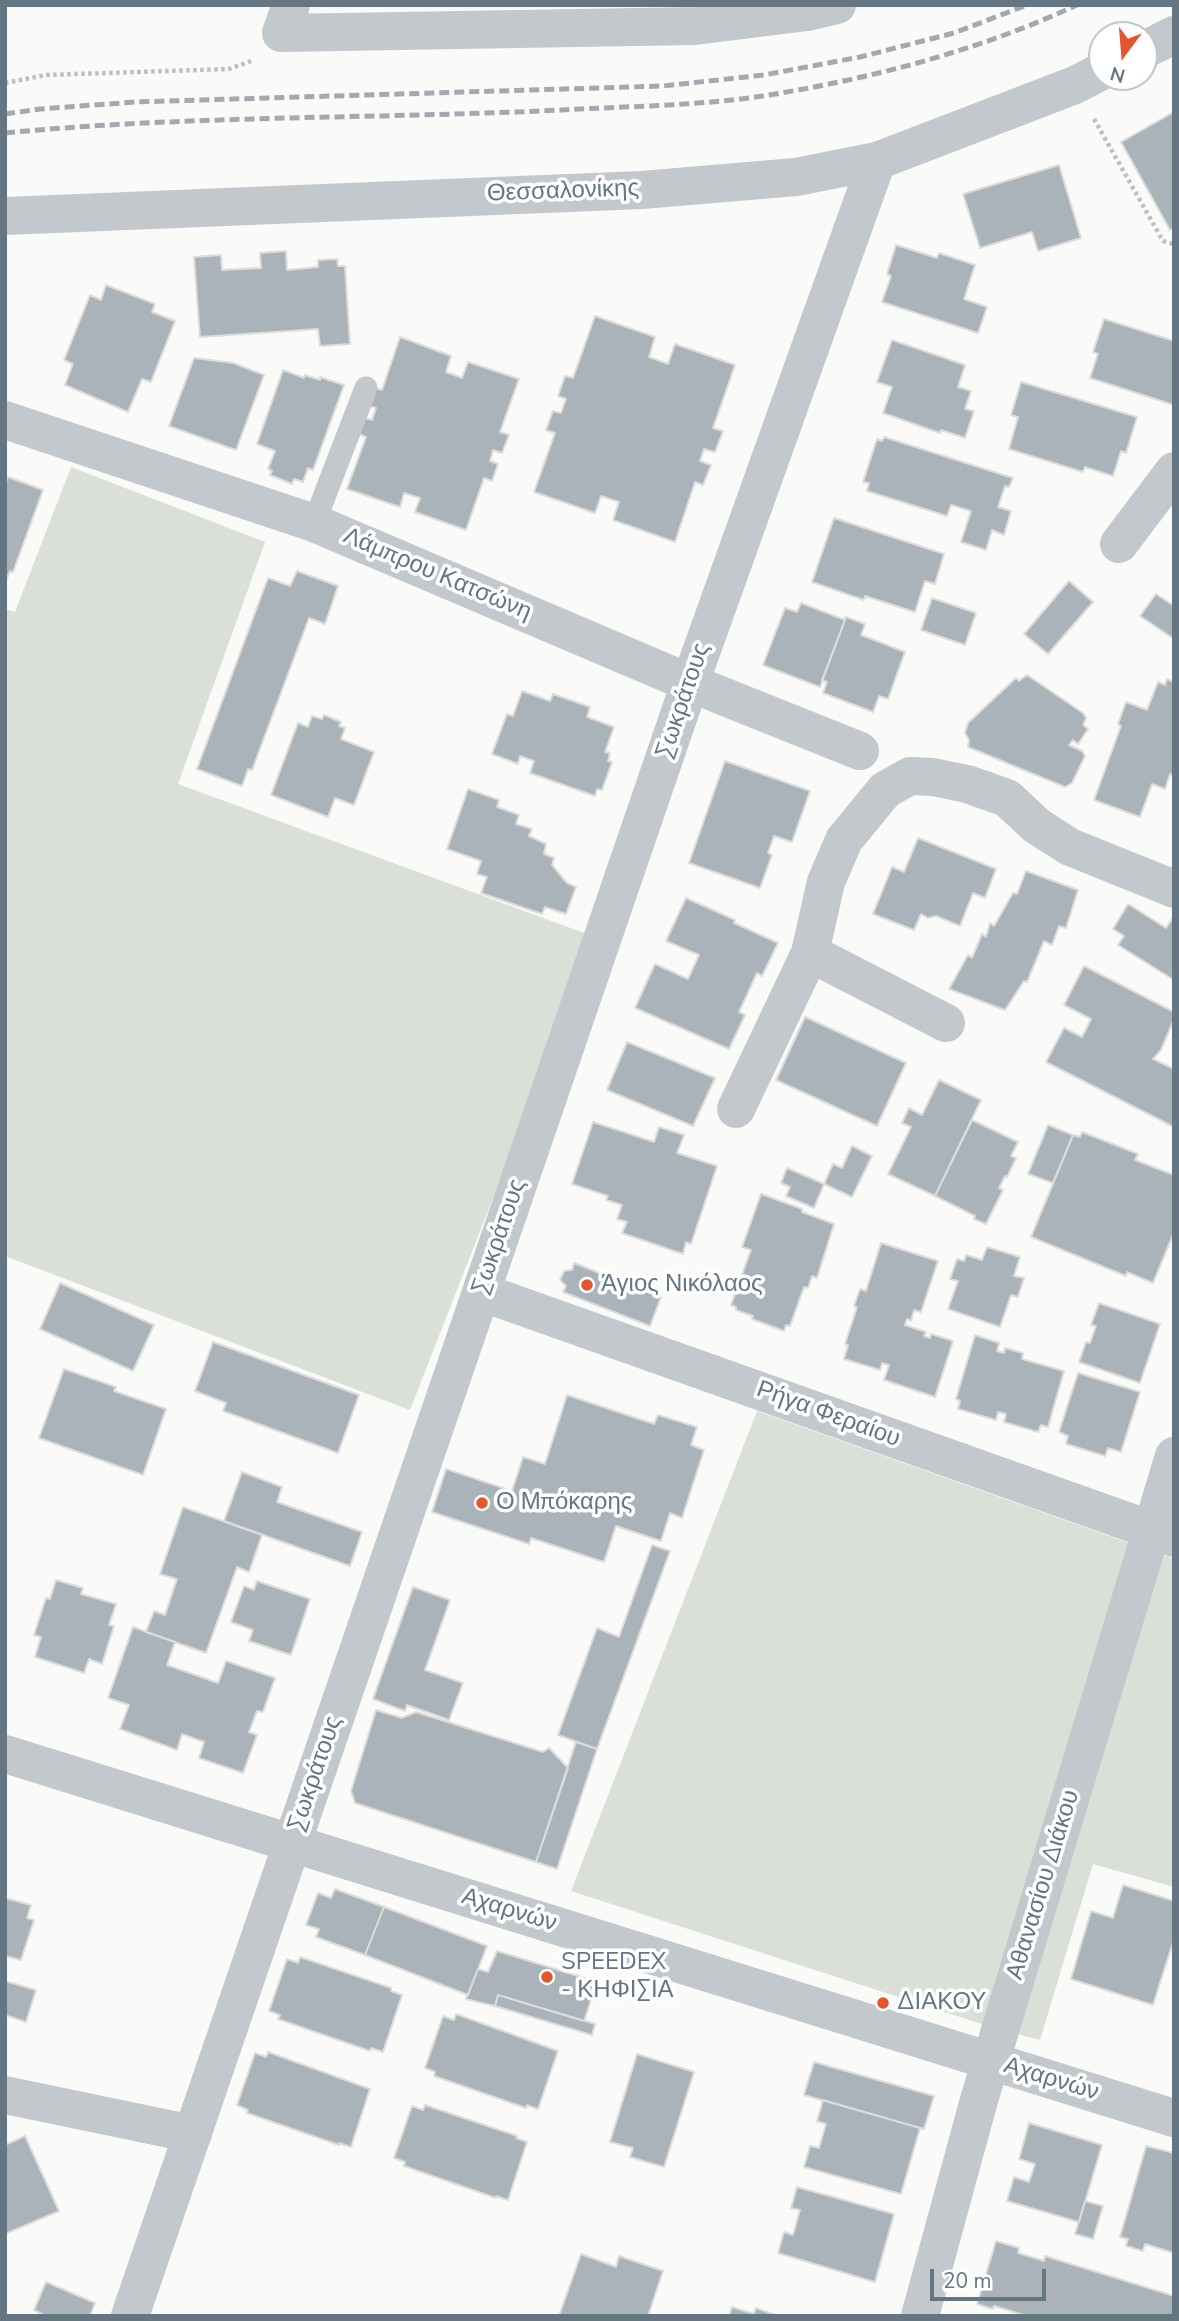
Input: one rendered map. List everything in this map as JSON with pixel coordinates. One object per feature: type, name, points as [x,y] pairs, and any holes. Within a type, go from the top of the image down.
[{"type":"street","points":[[286,19],[695,26],[807,12],[837,5]]},
{"type":"street","points":[[1158,43],[1174,35]]},
{"type":"street","name":"Θεσσαλονίκης","points":[[5,216],[642,190],[796,177],[877,161],[1088,78]]},
{"type":"street","name":"Σωκράτους","points":[[130,2316],[690,683],[877,161]]},
{"type":"street","name":"Λάμπρου Κατσώνη","points":[[5,420],[314,523],[690,683],[860,751]]},
{"type":"street","points":[[1119,544],[1174,471]]},
{"type":"street","points":[[736,1109],[810,953],[826,882],[844,840],[885,790],[910,776],[933,777],[967,784],[1007,798],[1037,827],[1070,847],[1174,889]]},
{"type":"street","points":[[810,953],[946,1023]]},
{"type":"street","name":"Ρήγα Φεραίου","points":[[481,1292],[1162,1534]]},
{"type":"street","name":"Αθανασίου Διάκου","points":[[920,2316],[991,2061],[1162,1534],[1174,1456]]},
{"type":"street","name":"Αχαρνών","points":[[5,1754],[1174,2118]]},
{"type":"street","points":[[5,2095],[193,2134]]},
{"type":"lane","points":[[314,523],[366,388]]},
{"type":"path","points":[[5,83],[46,75],[229,69],[256,60],[286,19]]},
{"type":"path","points":[[1094,91],[1163,241],[1174,244]]},
{"type":"shaded area","points":[[71,467],[265,542],[178,784],[595,937],[410,1410],[5,1256],[5,609],[15,612]]},
{"type":"shaded area","points":[[757,1411],[1174,1559],[1174,1887],[1093,1864],[1040,2040],[988,2026],[571,1891]]},
{"type":"building","points":[[1174,112],[1174,228],[1170,230],[1121,142]]},
{"type":"building","points":[[1059,165],[1081,238],[1038,251],[1032,232],[980,248],[963,194]]},
{"type":"building","points":[[896,245],[937,258],[939,253],[975,265],[964,299],[987,307],[978,333],[882,302],[891,276],[887,274]]},
{"type":"building","points":[[286,251],[287,270],[318,267],[318,260],[337,259],[338,266],[345,266],[350,344],[320,346],[318,329],[200,337],[194,257],[221,255],[222,270],[261,268],[260,253]]},
{"type":"building","points":[[106,285],[155,304],[152,312],[175,321],[151,382],[142,379],[128,412],[65,385],[73,364],[64,360],[90,295],[101,300]]},
{"type":"building","points":[[595,316],[655,337],[649,357],[668,364],[675,344],[735,365],[713,428],[723,431],[715,452],[704,449],[700,461],[711,465],[703,485],[695,482],[675,542],[613,520],[619,502],[601,496],[595,513],[534,492],[555,433],[546,430],[553,411],[561,413],[566,399],[558,396],[565,376],[573,378]]},
{"type":"building","points":[[1104,319],[1174,341],[1174,405],[1090,378],[1098,354],[1093,352]]},
{"type":"building","points":[[400,337],[451,356],[446,372],[462,378],[468,362],[519,379],[500,432],[509,435],[502,453],[493,450],[490,461],[498,464],[492,481],[484,478],[466,530],[415,512],[420,498],[404,493],[400,507],[347,489],[366,437],[359,434],[365,418],[372,420],[376,408],[369,406],[375,388],[382,390]]},
{"type":"building","points":[[892,340],[965,365],[958,387],[971,391],[965,409],[974,411],[965,438],[941,430],[940,433],[883,413],[892,387],[877,382]]},
{"type":"building","points":[[194,358],[233,363],[264,375],[236,450],[169,426]]},
{"type":"building","points":[[283,370],[304,378],[305,375],[320,380],[320,377],[344,385],[313,470],[308,468],[303,482],[294,479],[292,484],[270,475],[272,471],[268,469],[275,451],[257,444]]},
{"type":"building","points":[[1021,382],[1137,417],[1126,453],[1121,451],[1113,476],[1085,467],[1083,472],[1009,449],[1018,417],[1011,415]]},
{"type":"building","points":[[884,437],[1013,478],[1009,487],[1005,486],[998,507],[1011,511],[1004,535],[992,530],[986,550],[961,542],[971,511],[951,505],[947,516],[867,491],[869,483],[863,482],[877,439],[882,441]]},
{"type":"building","points":[[8,477],[43,490],[13,572],[10,571],[5,583],[5,485]]},
{"type":"building","points":[[834,518],[944,554],[935,584],[925,581],[915,612],[865,596],[864,600],[812,582]]},
{"type":"building","points":[[297,571],[338,586],[325,624],[309,618],[252,770],[248,769],[242,786],[197,769],[268,578],[290,586]]},
{"type":"building","points":[[1069,581],[1093,602],[1048,654],[1024,634]]},
{"type":"building","points":[[1156,594],[1174,606],[1174,639],[1140,616]]},
{"type":"building","points":[[932,598],[976,613],[965,645],[921,630]]},
{"type":"building","points":[[801,603],[845,620],[820,687],[763,665],[785,608],[797,612]]},
{"type":"building","points":[[846,617],[865,624],[861,635],[905,652],[888,699],[879,696],[873,712],[823,693],[827,682],[822,680]]},
{"type":"building","points":[[1027,675],[1083,713],[1086,718],[1083,725],[1088,729],[1078,744],[1073,740],[1069,745],[1082,751],[1085,756],[1072,783],[1065,787],[968,747],[969,740],[965,733],[968,723],[1016,678],[1019,681]]},
{"type":"building","points":[[1167,679],[1174,682],[1173,776],[1170,774],[1165,789],[1152,784],[1140,817],[1094,800],[1121,726],[1118,724],[1126,702],[1147,710],[1158,682],[1165,685]]},
{"type":"building","points":[[522,691],[550,701],[553,694],[590,707],[587,717],[614,727],[605,752],[610,753],[608,761],[612,762],[602,790],[597,789],[595,796],[530,773],[534,761],[520,756],[518,764],[492,754],[507,714],[513,716]]},
{"type":"building","points":[[324,715],[341,722],[339,726],[345,728],[341,739],[374,752],[354,805],[335,798],[328,817],[271,795],[298,723],[308,727],[312,716],[322,719]]},
{"type":"building","points":[[725,761],[810,791],[792,842],[774,836],[768,853],[772,855],[760,888],[689,863]]},
{"type":"building","points":[[468,789],[499,800],[497,807],[519,815],[516,824],[532,829],[529,836],[546,844],[544,854],[554,858],[552,865],[567,883],[576,887],[566,914],[545,907],[542,914],[481,893],[487,877],[477,874],[481,861],[447,849]]},
{"type":"building","points":[[918,838],[996,869],[985,898],[973,893],[960,926],[936,916],[928,918],[921,914],[914,930],[873,914],[892,867],[904,872]]},
{"type":"building","points":[[1026,871],[1078,890],[1066,928],[1059,926],[1052,945],[1044,941],[1027,982],[1024,981],[1005,1010],[949,989],[968,955],[972,958],[982,934],[986,937],[990,923],[994,926],[1013,893],[1017,894]]},
{"type":"building","points":[[686,898],[778,943],[762,976],[757,973],[739,1012],[745,1015],[729,1049],[635,1008],[655,964],[688,979],[699,955],[666,941]]},
{"type":"building","points":[[1128,904],[1166,928],[1174,916],[1174,980],[1118,945],[1124,936],[1113,929]]},
{"type":"building","points":[[1084,966],[1174,1012],[1174,1019],[1161,1050],[1153,1059],[1174,1069],[1174,1127],[1046,1062],[1064,1028],[1082,1037],[1091,1019],[1064,1005]]},
{"type":"building","points":[[805,1017],[906,1063],[877,1126],[776,1080]]},
{"type":"building","points":[[627,1042],[715,1078],[693,1126],[607,1090]]},
{"type":"building","points":[[939,1080],[981,1100],[935,1196],[888,1174],[911,1127],[902,1123],[909,1108],[922,1115]]},
{"type":"building","points":[[972,1120],[1018,1142],[1011,1156],[1016,1158],[999,1188],[1003,1190],[986,1224],[935,1196]]},
{"type":"building","points":[[593,1122],[654,1142],[659,1127],[684,1135],[677,1153],[717,1166],[691,1244],[686,1242],[683,1254],[622,1233],[627,1222],[617,1219],[622,1205],[606,1200],[608,1196],[572,1184]]},
{"type":"building","points":[[1048,1125],[1073,1135],[1053,1183],[1028,1174]]},
{"type":"building","points":[[1082,1132],[1138,1154],[1135,1160],[1174,1175],[1174,1232],[1153,1283],[1127,1272],[1126,1276],[1031,1237],[1073,1135],[1080,1137]]},
{"type":"building","points":[[852,1146],[872,1156],[852,1197],[824,1184],[833,1164],[842,1168]]},
{"type":"building","points":[[787,1168],[824,1184],[814,1208],[786,1196],[790,1187],[781,1183]]},
{"type":"building","points":[[761,1194],[834,1224],[817,1278],[812,1276],[808,1288],[804,1287],[790,1326],[786,1325],[784,1331],[752,1319],[753,1316],[736,1310],[736,1307],[731,1305],[751,1250],[742,1247]]},
{"type":"building","points":[[881,1243],[938,1261],[921,1312],[914,1310],[911,1321],[907,1319],[905,1325],[926,1332],[924,1336],[930,1338],[931,1334],[953,1341],[935,1397],[884,1380],[889,1365],[882,1363],[880,1370],[844,1359],[848,1345],[845,1344],[857,1307],[854,1306],[860,1289],[866,1291]]},
{"type":"building","points":[[987,1247],[1020,1257],[1014,1276],[1024,1278],[1018,1297],[1011,1295],[1000,1327],[948,1309],[958,1281],[950,1279],[957,1259],[964,1261],[966,1255],[982,1260]]},
{"type":"building","points":[[574,1263],[661,1297],[650,1326],[563,1292],[566,1286],[560,1280],[564,1271],[572,1270]]},
{"type":"building","points":[[60,1283],[154,1325],[133,1371],[40,1329]]},
{"type":"building","points":[[1099,1303],[1160,1324],[1140,1383],[1079,1362],[1086,1342],[1090,1343],[1096,1326],[1091,1325]]},
{"type":"building","points":[[975,1335],[999,1343],[997,1351],[1004,1353],[1005,1348],[1023,1353],[1022,1359],[1064,1371],[1048,1427],[1041,1425],[1038,1432],[1004,1422],[1006,1414],[998,1412],[996,1420],[958,1409],[960,1401],[956,1399]]},
{"type":"building","points":[[213,1342],[359,1395],[338,1453],[223,1411],[226,1403],[195,1391]]},
{"type":"building","points":[[64,1369],[116,1387],[114,1391],[166,1409],[143,1475],[39,1438]]},
{"type":"building","points":[[1078,1373],[1140,1392],[1121,1452],[1108,1448],[1105,1456],[1066,1444],[1068,1436],[1059,1432]]},
{"type":"building","points":[[567,1395],[654,1424],[658,1415],[697,1427],[691,1445],[704,1450],[682,1518],[670,1513],[661,1541],[616,1526],[604,1562],[531,1538],[529,1544],[432,1512],[446,1469],[512,1491],[523,1457],[545,1464]]},
{"type":"building","points":[[242,1472],[282,1487],[277,1502],[362,1532],[350,1566],[224,1521]]},
{"type":"building","points":[[183,1507],[262,1535],[249,1572],[237,1567],[206,1653],[146,1632],[154,1611],[165,1615],[177,1579],[160,1574]]},
{"type":"building","points":[[652,1545],[670,1551],[597,1749],[558,1735],[597,1628],[619,1637]]},
{"type":"building","points":[[56,1580],[83,1588],[81,1594],[116,1604],[109,1625],[114,1626],[102,1664],[89,1659],[84,1673],[35,1657],[41,1637],[34,1635],[46,1598],[50,1599]]},
{"type":"building","points":[[257,1581],[310,1599],[291,1655],[249,1641],[253,1630],[231,1622],[244,1586],[254,1590]]},
{"type":"building","points":[[413,1587],[450,1600],[425,1670],[463,1683],[449,1720],[407,1705],[405,1711],[373,1699]]},
{"type":"building","points":[[133,1627],[175,1642],[167,1665],[218,1683],[226,1661],[275,1678],[263,1712],[257,1711],[249,1732],[257,1735],[243,1773],[199,1758],[204,1742],[182,1734],[177,1750],[120,1729],[129,1705],[108,1698]]},
{"type":"building","points":[[376,1710],[402,1718],[416,1712],[543,1752],[549,1748],[568,1768],[536,1862],[355,1803],[351,1791]]},
{"type":"building","points":[[576,1742],[597,1749],[557,1869],[536,1862]]},
{"type":"building","points":[[1123,1885],[1174,1901],[1174,1939],[1153,2005],[1071,1979],[1091,1911],[1113,1918]]},
{"type":"building","points":[[335,1889],[384,1907],[365,1955],[316,1937],[319,1929],[306,1925],[318,1893],[331,1898]]},
{"type":"building","points":[[5,1898],[31,1905],[27,1918],[34,1920],[21,1960],[5,1956]]},
{"type":"building","points":[[384,1907],[487,1946],[468,1995],[365,1955]]},
{"type":"building","points":[[497,1951],[597,1982],[584,2021],[498,1995],[495,2006],[466,1999],[478,1969],[488,1972]]},
{"type":"building","points":[[300,1957],[391,1988],[391,1991],[402,1995],[383,2052],[371,2048],[370,2051],[278,2019],[280,2015],[269,2011],[287,1959],[298,1963]]},
{"type":"building","points":[[5,1981],[36,1990],[26,2022],[5,2015]]},
{"type":"building","points":[[498,1995],[595,2024],[592,2035],[495,2006]]},
{"type":"building","points":[[456,2014],[558,2051],[538,2109],[527,2105],[526,2108],[434,2076],[435,2072],[425,2068],[443,2016],[454,2020]]},
{"type":"building","points":[[268,2052],[370,2089],[351,2147],[247,2113],[248,2110],[237,2105],[255,2053],[266,2057]]},
{"type":"building","points":[[637,2054],[694,2072],[664,2167],[630,2157],[633,2148],[610,2142]]},
{"type":"building","points":[[814,2062],[934,2096],[924,2129],[804,2095]]},
{"type":"building","points":[[823,2100],[920,2128],[901,2194],[804,2167],[810,2146],[819,2148],[826,2124],[817,2121]]},
{"type":"building","points":[[425,2105],[517,2136],[516,2138],[527,2142],[508,2200],[404,2166],[405,2162],[394,2158],[412,2106],[423,2110]]},
{"type":"building","points":[[1029,2123],[1102,2145],[1079,2222],[1007,2201],[1014,2177],[1029,2182],[1035,2164],[1019,2159]]},
{"type":"building","points":[[25,2136],[59,2211],[5,2234],[5,2145]]},
{"type":"building","points":[[1146,2146],[1174,2153],[1174,2253],[1145,2244],[1143,2251],[1126,2246],[1128,2239],[1120,2237]]},
{"type":"building","points":[[797,2187],[894,2214],[875,2282],[778,2253],[784,2232],[793,2235],[800,2210],[791,2208]]},
{"type":"building","points":[[1085,2201],[1103,2206],[1093,2239],[1075,2234]]},
{"type":"building","points":[[996,2241],[1019,2248],[1018,2253],[1044,2261],[1045,2256],[1174,2296],[1174,2316],[1027,2316],[977,2304]]},
{"type":"building","points":[[581,2254],[616,2267],[619,2256],[663,2271],[648,2316],[559,2316]]},
{"type":"building","points":[[46,2282],[95,2303],[90,2316],[46,2316],[34,2310]]},
{"type":"building","points":[[732,2307],[754,2314],[756,2308],[778,2316],[729,2316]]},
{"type":"railway","points":[[5,114],[135,102],[663,86],[764,75],[860,57],[954,33],[1027,5]]},
{"type":"railway","points":[[5,133],[144,123],[492,113],[692,104],[743,99],[887,71],[1003,36],[1077,5]]},
{"type":"place","name":"Άγιος Νικόλαος","points":[[587,1285]]},
{"type":"place","name":"Ο Μπόκαρης","points":[[482,1503]]},
{"type":"place","name":"SPEEDEX - ΚΗΦΙΣΙΑ","points":[[547,1977]]},
{"type":"place","name":"ΔΙΑΚΟΥ","points":[[883,2003]]}]
